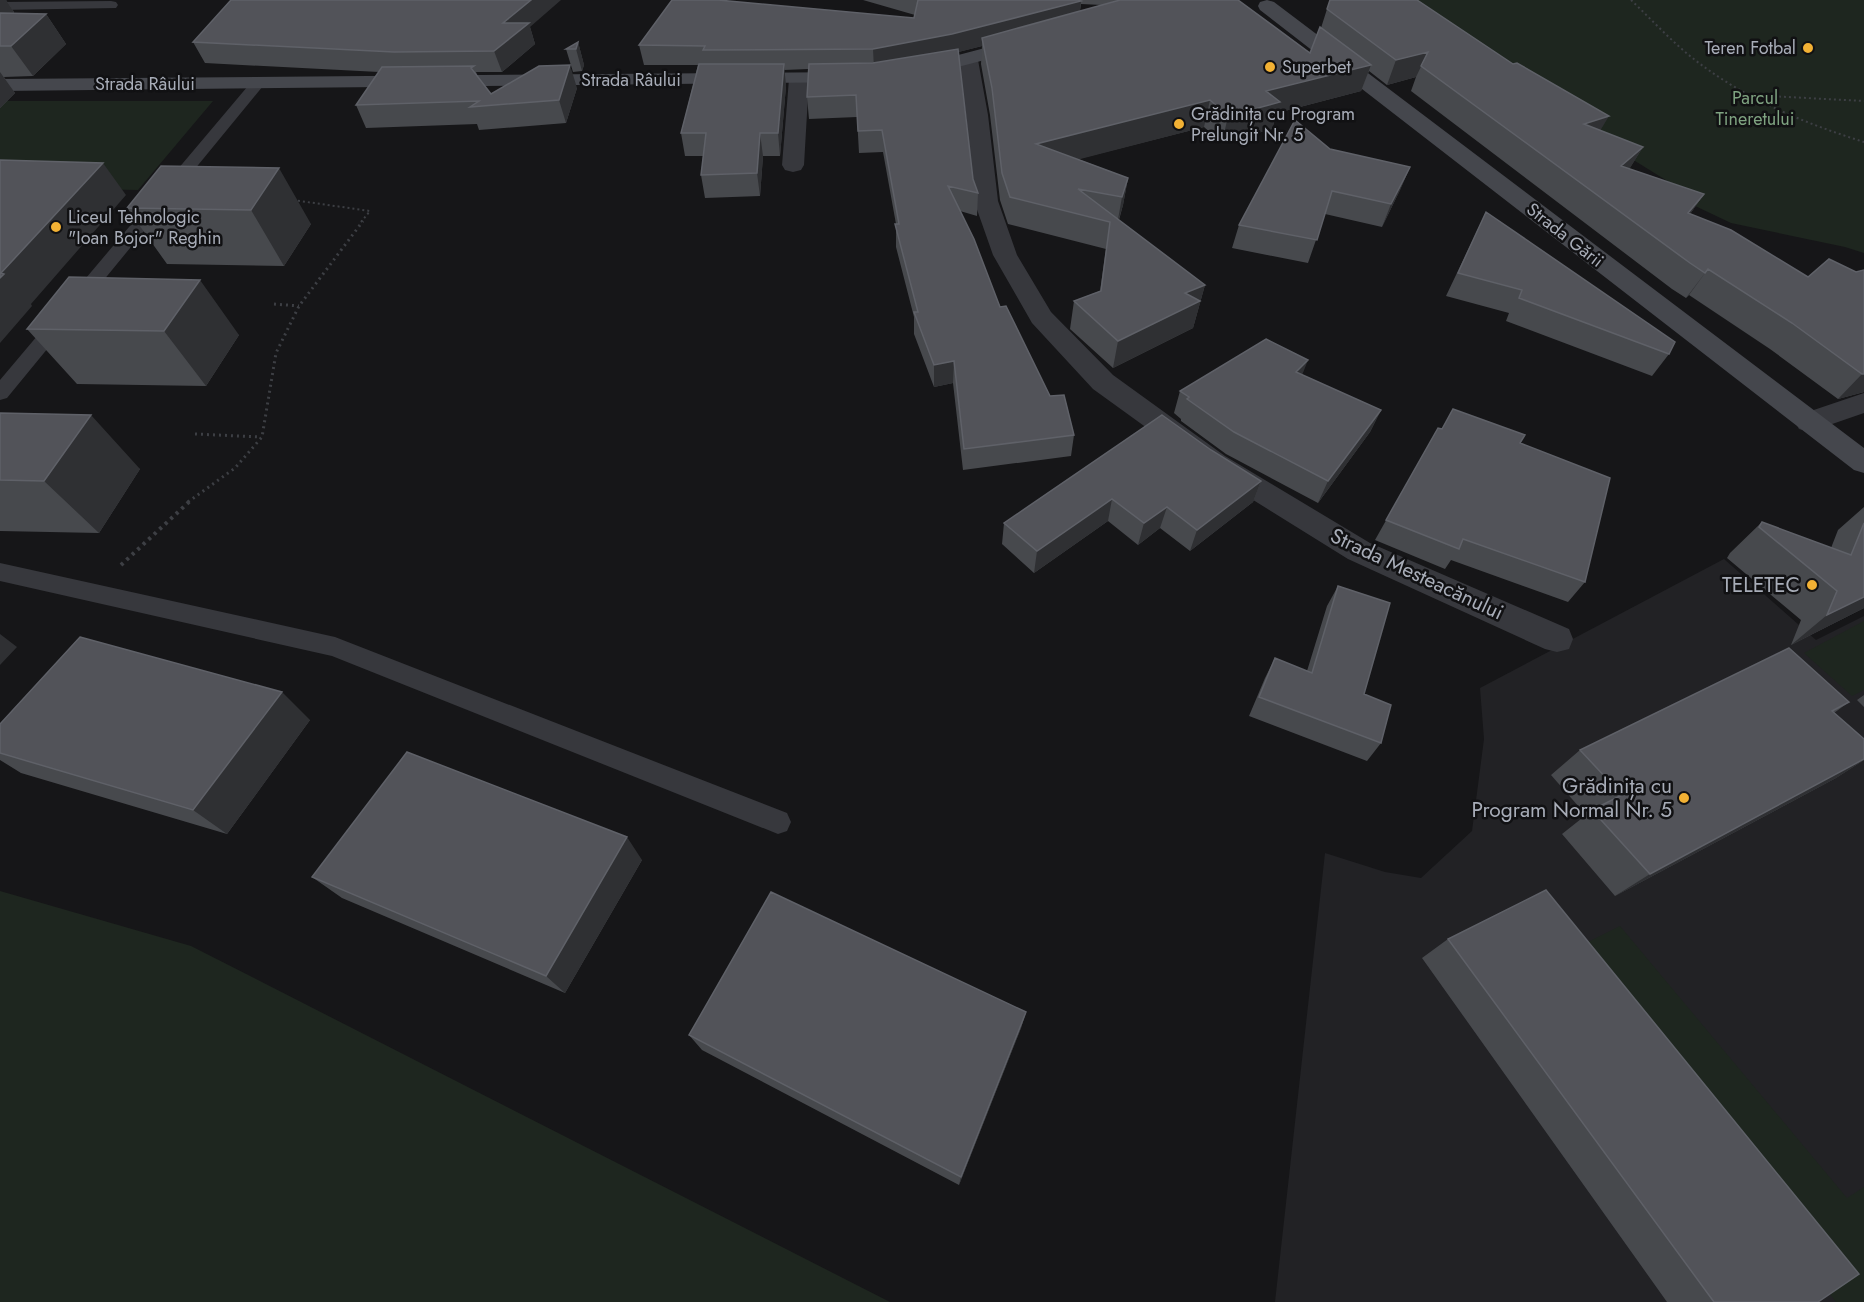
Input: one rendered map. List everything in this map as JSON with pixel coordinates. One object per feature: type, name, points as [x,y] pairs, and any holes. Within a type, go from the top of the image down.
[{"type":"main road","name":"Strada Gării","points":[[1265,4],[1864,463]]},
{"type":"main road","points":[[896,75],[968,60],[1045,38]]},
{"type":"main road","name":"Strada Râului","points":[[0,85],[874,77]]},
{"type":"street","name":"Strada Mesteacănului","points":[[968,60],[986,201],[1005,255],[1041,317],[1103,382],[1215,463],[1359,551],[1557,639]]},
{"type":"street","points":[[793,165],[799,79]]},
{"type":"street","points":[[1809,422],[1864,403]]},
{"type":"lane","points":[[0,6],[111,5]]},
{"type":"lane","points":[[0,393],[258,83]]},
{"type":"lane","points":[[0,572],[335,646],[778,822]]},
{"type":"path","points":[[1631,0],[1695,61],[1745,95],[1836,133],[1864,142]]},
{"type":"path","points":[[1745,95],[1864,101]]},
{"type":"path","points":[[93,593],[151,535],[193,498],[235,468],[262,436],[276,353],[299,306],[370,211],[291,200]]},
{"type":"path","points":[[274,304],[299,306]]},
{"type":"path","points":[[195,434],[262,436]]},
{"type":"shaded area","points":[[1724,559],[1816,640],[1864,616],[1864,1302],[1275,1302],[1325,853],[1385,872],[1421,878],[1472,831],[1484,739],[1480,688]]},
{"type":"green space","name":"Parcul Tineretului","points":[[1375,0],[1864,0],[1864,253],[1731,223],[1670,194],[1669,182]]},
{"type":"green space","points":[[0,101],[213,101],[138,190],[0,187]]},
{"type":"green space","points":[[1864,621],[1864,690],[1852,696],[1804,653]]},
{"type":"green space","points":[[0,891],[191,946],[890,1302],[0,1302]]},
{"type":"green space","points":[[1620,926],[1847,1198],[1864,1187],[1864,1302],[1836,1302],[1562,955]]},
{"type":"building","points":[[231,0],[531,0],[503,23],[529,23],[494,51],[394,52],[193,42]]},
{"type":"building","points":[[672,0],[718,0],[914,18],[918,0],[1081,1],[952,34],[873,49],[703,50],[705,46],[639,45]]},
{"type":"building","points":[[1120,0],[1238,0],[1310,53],[1320,27],[1371,65],[1266,91],[1280,102],[1228,116],[1210,100],[1036,144],[1128,178],[1122,197],[1078,189],[1205,285],[1185,293],[1200,301],[1118,341],[1074,301],[1101,291],[1110,222],[1010,197],[1002,173],[992,88],[982,38]]},
{"type":"building","points":[[1330,0],[1417,0],[1513,64],[1517,63],[1609,116],[1584,124],[1643,147],[1621,166],[1704,194],[1688,213],[1731,230],[1808,277],[1829,259],[1856,272],[1864,270],[1864,374],[1792,323],[1708,269],[1705,273],[1690,263],[1421,66],[1428,52],[1396,60],[1327,9]]},
{"type":"building","points":[[0,13],[46,14],[11,46],[0,46]]},
{"type":"building","points":[[578,42],[576,49],[566,49]]},
{"type":"building","points":[[958,49],[973,179],[978,193],[948,186],[974,239],[1000,307],[1006,306],[1050,396],[1064,395],[1074,435],[964,449],[954,361],[934,365],[914,312],[918,312],[895,224],[899,224],[882,130],[858,131],[856,95],[807,97],[809,64],[873,63]]},
{"type":"building","points":[[699,64],[784,64],[778,133],[760,133],[757,173],[701,175],[706,133],[681,133]]},
{"type":"building","points":[[570,65],[559,100],[470,107],[479,101],[356,105],[382,67],[474,66],[471,68],[491,94],[539,66]]},
{"type":"building","points":[[1295,120],[1330,149],[1410,167],[1391,204],[1332,191],[1317,240],[1239,225]]},
{"type":"building","points":[[0,160],[103,163],[1,273],[4,274],[0,278]]},
{"type":"building","points":[[161,166],[279,168],[251,210],[127,208]]},
{"type":"building","points":[[1486,212],[1675,342],[1669,354],[1519,298],[1522,290],[1458,273]]},
{"type":"building","points":[[69,277],[200,280],[164,331],[27,329]]},
{"type":"building","points":[[1266,339],[1308,360],[1296,372],[1381,410],[1328,481],[1234,432],[1187,399],[1189,397],[1180,391]]},
{"type":"building","points":[[1453,409],[1525,435],[1520,443],[1610,478],[1585,582],[1463,539],[1459,549],[1386,520],[1438,428],[1442,429]]},
{"type":"building","points":[[0,413],[91,415],[44,481],[0,480]]},
{"type":"building","points":[[1162,415],[1211,450],[1261,481],[1197,530],[1167,507],[1144,523],[1112,499],[1037,551],[1004,523]]},
{"type":"building","points":[[1762,522],[1851,555],[1864,523],[1864,597],[1827,615],[1837,591],[1759,527]]},
{"type":"building","points":[[1338,586],[1390,603],[1364,694],[1391,705],[1381,743],[1259,697],[1275,658],[1312,673]]},
{"type":"building","points":[[80,637],[282,692],[193,810],[0,753],[0,724]]},
{"type":"building","name":"Grădinița cu Program Normal Nr. 5","points":[[1789,648],[1849,702],[1832,711],[1864,739],[1864,759],[1650,874],[1592,810],[1622,795],[1580,750]]},
{"type":"building","points":[[407,752],[627,837],[546,976],[312,877]]},
{"type":"building","points":[[1546,890],[1859,1274],[1818,1302],[1714,1302],[1448,939]]},
{"type":"building","points":[[771,892],[1026,1012],[961,1177],[689,1035]]},
{"type":"place","name":"Teren Fotbal","points":[[1808,48]]},
{"type":"place","name":"Superbet","points":[[1270,67]]},
{"type":"place","name":"Grădinița cu Program Prelungit Nr. 5","points":[[1179,124]]},
{"type":"place","name":"Liceul Tehnologic \"Ioan Bojor\" Reghin","points":[[56,227]]},
{"type":"place","name":"TELETEC","points":[[1812,585]]},
{"type":"place","name":"Grădinița cu Program Normal Nr. 5","points":[[1684,798]]}]
